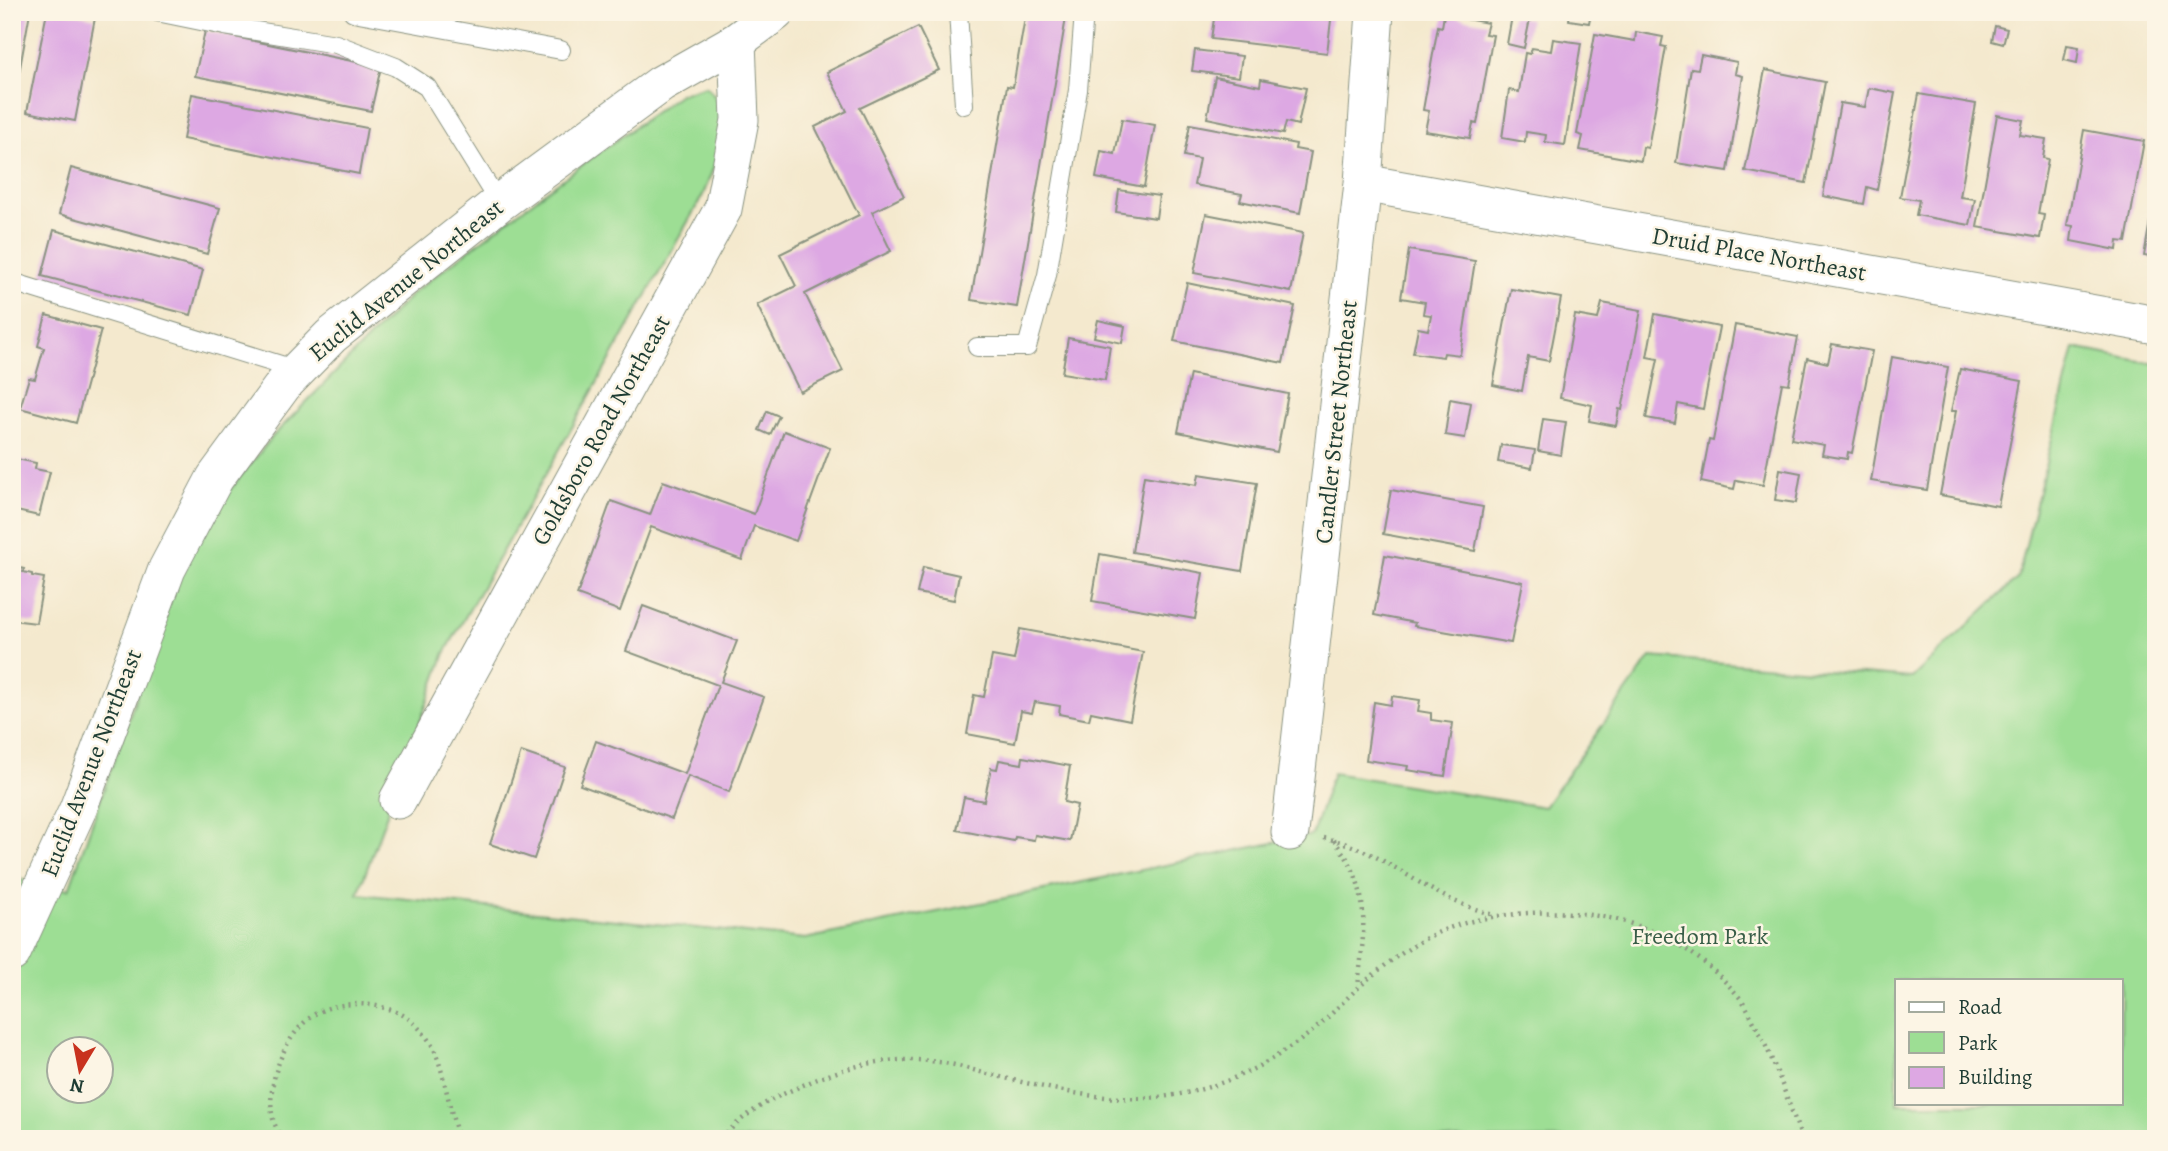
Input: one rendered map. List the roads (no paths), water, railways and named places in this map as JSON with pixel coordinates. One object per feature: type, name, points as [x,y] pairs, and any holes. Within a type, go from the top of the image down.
[{"type":"street","name":"Euclid Avenue Northeast","points":[[12,953],[78,809],[167,569],[215,478],[284,383],[331,335],[499,203],[661,84],[737,41],[776,12]]},
{"type":"street","name":"Candler Street Northeast","points":[[1290,832],[1363,183],[1375,12]]},
{"type":"street","name":"Goldsboro Road Northeast","points":[[398,800],[723,209],[740,120],[737,41]]},
{"type":"street","name":"Druid Place Northeast","points":[[1363,183],[2156,325]]},
{"type":"lane","points":[[157,12],[336,44],[396,67],[427,87],[499,203]]},
{"type":"lane","points":[[353,12],[561,50]]},
{"type":"lane","points":[[958,12],[964,105]]},
{"type":"lane","points":[[977,347],[1027,347],[1049,262],[1078,90],[1084,12]]},
{"type":"lane","points":[[12,282],[298,369]]},
{"type":"park label","name":"Freedom Park","points":[[1700,936]]}]
